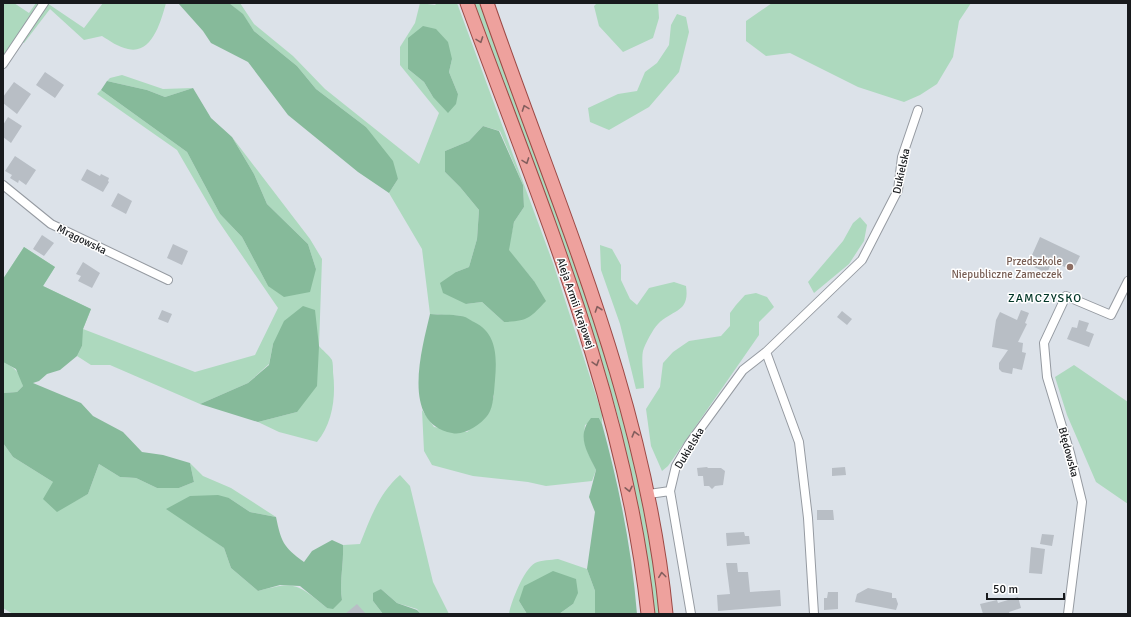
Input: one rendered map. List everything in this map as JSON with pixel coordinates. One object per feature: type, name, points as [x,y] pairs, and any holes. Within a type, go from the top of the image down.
[{"type":"main road","name":"Aleja Armii Krajowej","points":[[467,3],[570,283],[597,367],[613,422],[629,490],[639,543],[648,614]]},
{"type":"main road","name":"Aleja Armii Krajowej","points":[[487,3],[570,230],[606,334],[630,414],[648,494],[660,564],[666,614]]},
{"type":"street","points":[[3,64],[44,3]]},
{"type":"street","name":"Dukielska","points":[[691,614],[670,491],[676,466],[689,444],[743,370],[766,352],[862,260],[898,190],[902,157],[918,110]]},
{"type":"street","name":"Mrągowska","points":[[3,185],[51,224],[168,280]]},
{"type":"street","name":"Błędowska","points":[[1068,614],[1082,502],[1070,453],[1047,377],[1044,343],[1066,296],[1111,315],[1128,281]]},
{"type":"street","points":[[766,352],[799,442],[808,518],[814,614]]},
{"type":"street","points":[[648,494],[670,491]]},
{"type":"green space","points":[[3,3],[14,3],[29,13],[36,3],[47,3],[84,28],[103,3],[166,3],[154,35],[143,47],[136,49],[121,47],[102,36],[84,40],[50,9],[24,43],[19,40],[3,64]]},
{"type":"green space","points":[[178,3],[229,3],[243,14],[254,31],[297,66],[316,89],[366,127],[393,161],[398,179],[389,193],[358,172],[288,115],[248,62],[211,43],[203,31]]},
{"type":"green space","points":[[229,3],[240,3],[254,24],[293,56],[325,89],[419,164],[439,113],[400,65],[400,47],[415,23],[420,3],[435,5],[437,3],[457,3],[553,263],[602,414],[602,424],[599,418],[585,425],[585,443],[596,470],[592,481],[546,486],[528,482],[473,476],[432,465],[424,451],[422,410],[434,427],[467,432],[488,415],[494,396],[462,316],[430,314],[422,249],[389,193],[398,179],[366,127],[316,89],[297,66],[254,31],[243,15]],"holes":[[[452,59],[449,72],[458,94],[433,97],[424,82],[408,69]],[[483,126],[500,131],[523,185],[524,207],[514,222],[508,250],[534,281],[504,322],[482,302],[466,304],[456,272],[469,267],[477,239],[479,210],[445,172],[445,151],[469,141]]]},
{"type":"green space","points":[[473,3],[481,3],[577,266],[600,335],[639,477],[649,531],[660,614],[654,614],[638,508],[619,421],[603,365],[581,296]]},
{"type":"green space","points":[[597,3],[658,3],[659,18],[653,38],[623,52],[599,26],[594,6]]},
{"type":"green space","points":[[772,3],[971,3],[959,21],[953,57],[937,84],[920,95],[904,102],[858,87],[790,53],[766,56],[746,41],[746,21]]},
{"type":"green space","points":[[677,14],[686,17],[689,32],[679,72],[649,107],[609,130],[590,122],[588,108],[618,94],[637,91],[645,72],[657,63],[669,45],[671,25]]},
{"type":"green space","points":[[423,26],[436,29],[448,42],[452,59],[449,72],[458,94],[456,104],[448,113],[433,97],[424,82],[408,69],[408,38]]},
{"type":"green space","points":[[122,75],[163,89],[193,88],[165,97],[147,90],[107,81],[110,78]]},
{"type":"green space","points":[[107,81],[147,90],[165,97],[193,88],[211,118],[232,137],[254,174],[267,204],[308,244],[316,269],[310,292],[284,297],[268,286],[242,237],[220,214],[187,152],[101,90]]},
{"type":"green space","points":[[101,90],[187,152],[220,214],[242,237],[268,286],[316,269],[308,244],[267,204],[254,174],[232,137],[310,239],[322,259],[319,346],[332,360],[334,381],[330,418],[317,442],[279,432],[258,422],[297,412],[273,344],[269,364],[248,383],[200,404],[110,365],[91,365],[77,356],[82,346],[3,279],[24,247],[55,267],[43,286],[91,309],[83,329],[195,372],[255,355],[278,308],[217,219],[177,150],[97,94]]},
{"type":"green space","points":[[483,126],[499,131],[523,185],[524,207],[514,222],[509,250],[534,281],[546,301],[528,318],[518,321],[504,322],[482,302],[466,304],[443,293],[440,283],[456,272],[469,267],[477,239],[479,210],[445,172],[445,151],[469,141]]},
{"type":"green space","points":[[860,217],[867,225],[864,241],[849,264],[814,293],[808,282],[843,241],[853,223]]},
{"type":"green space","points":[[600,245],[612,249],[621,265],[621,280],[630,299],[637,305],[649,288],[674,282],[686,286],[687,295],[683,306],[658,324],[644,348],[642,359],[644,388],[636,389],[620,324],[601,270]]},
{"type":"green space","points":[[24,247],[55,267],[43,286],[91,309],[83,329],[82,346],[77,356],[60,370],[47,374],[39,381],[33,383],[81,403],[93,416],[123,432],[142,452],[163,455],[190,463],[194,482],[179,488],[157,488],[136,478],[120,477],[99,464],[88,494],[57,512],[43,499],[53,482],[13,457],[3,443],[3,393],[17,392],[23,386],[16,369],[3,362],[3,279]]},
{"type":"green space","points":[[756,293],[767,297],[774,307],[759,322],[759,335],[668,466],[662,471],[651,446],[646,409],[660,387],[663,363],[673,352],[689,341],[721,336],[730,326],[730,313],[736,305],[745,295]]},
{"type":"green space","points":[[303,306],[315,310],[319,346],[317,386],[297,412],[258,422],[200,404],[248,383],[269,365],[273,344],[284,321]]},
{"type":"green space","points":[[430,314],[466,317],[487,332],[494,346],[496,371],[490,411],[485,419],[472,429],[462,433],[452,433],[436,426],[426,415],[420,400],[418,383],[420,364]]},
{"type":"green space","points":[[3,362],[14,368],[21,377],[23,386],[17,392],[3,393]]},
{"type":"green space","points":[[1074,365],[1128,402],[1128,504],[1096,482],[1067,415],[1055,377]]},
{"type":"green space","points":[[591,418],[599,418],[602,424],[614,471],[632,566],[637,614],[595,614],[595,591],[587,569],[595,512],[589,497],[596,470],[584,444],[584,431]]},
{"type":"green space","points":[[3,443],[13,457],[53,482],[75,501],[88,494],[99,464],[120,477],[136,478],[157,488],[179,488],[194,482],[190,463],[203,476],[231,488],[276,517],[250,512],[229,498],[196,528],[224,548],[231,568],[258,591],[281,586],[296,587],[302,589],[327,608],[342,600],[341,586],[343,545],[360,544],[381,498],[386,490],[400,475],[410,486],[433,582],[449,614],[421,614],[417,609],[397,603],[381,589],[373,601],[383,614],[13,614],[3,608]]},
{"type":"green space","points":[[218,495],[229,498],[250,512],[276,517],[284,543],[291,552],[304,562],[312,551],[332,540],[343,545],[341,586],[342,600],[333,609],[327,608],[300,586],[280,585],[258,591],[231,568],[224,548],[166,509],[190,496]]},
{"type":"green space","points":[[558,559],[587,569],[595,591],[595,614],[559,614],[573,604],[519,601],[527,614],[509,614],[512,602],[522,579],[531,566],[540,561]]},
{"type":"green space","points":[[553,571],[576,579],[578,593],[573,604],[559,614],[527,614],[519,601],[524,586]]},
{"type":"green space","points":[[381,589],[397,603],[417,610],[421,614],[383,614],[373,601],[373,593]]},
{"type":"building","points":[[45,72],[64,85],[55,98],[36,85]]},
{"type":"building","points":[[14,82],[31,94],[17,114],[3,103],[3,97]]},
{"type":"building","points":[[8,117],[22,126],[11,143],[3,137],[3,125]]},
{"type":"building","points":[[15,156],[36,170],[26,185],[19,180],[18,183],[10,178],[12,175],[5,171]]},
{"type":"building","points":[[87,169],[100,176],[101,174],[109,178],[109,182],[103,192],[81,180]]},
{"type":"building","points":[[118,193],[132,201],[126,214],[111,206]]},
{"type":"building","points":[[42,235],[54,243],[44,256],[33,249]]},
{"type":"building","points":[[1040,237],[1080,256],[1073,270],[1052,262],[1047,273],[1034,267],[1038,258],[1032,255]]},
{"type":"building","points":[[173,244],[188,251],[182,265],[167,258]]},
{"type":"building","points":[[83,262],[100,273],[92,288],[78,281],[81,276],[76,274]]},
{"type":"building","points":[[162,310],[172,314],[168,323],[158,319]]},
{"type":"building","points":[[1021,310],[1029,313],[1025,323],[1027,324],[1018,342],[1023,343],[1022,352],[1026,353],[1022,370],[1013,368],[1012,374],[1002,372],[999,369],[999,363],[1008,350],[992,347],[996,320],[1000,312],[1017,320]]},
{"type":"building","points":[[842,311],[852,319],[847,325],[837,317]]},
{"type":"building","points":[[1079,320],[1089,323],[1086,331],[1094,334],[1089,347],[1067,339],[1072,327],[1077,328]]},
{"type":"building","points":[[845,467],[846,475],[832,476],[832,468]]},
{"type":"building","points":[[697,468],[721,468],[725,471],[723,485],[715,486],[712,489],[709,486],[704,486],[703,476],[698,476]]},
{"type":"building","points":[[817,510],[833,510],[834,520],[817,520]]},
{"type":"building","points":[[744,532],[745,536],[749,536],[750,544],[727,546],[726,533]]},
{"type":"building","points":[[1042,534],[1054,535],[1052,546],[1040,544]]},
{"type":"building","points":[[1031,547],[1045,549],[1042,574],[1029,573]]},
{"type":"building","points":[[726,563],[737,563],[738,572],[748,572],[750,592],[780,590],[781,606],[718,611],[717,595],[730,594]]},
{"type":"building","points":[[868,588],[892,593],[892,598],[896,598],[898,604],[896,610],[855,602],[857,594]]},
{"type":"building","points":[[828,592],[838,592],[838,609],[824,610],[824,598],[827,598]]},
{"type":"building","points":[[1018,597],[1021,608],[1009,612],[1010,614],[983,614],[980,604],[997,600],[998,603]]},
{"type":"building","points":[[357,604],[366,614],[345,614]]},
{"type":"place","name":"Przedszkole Niepubliczne Zameczek","points":[[1070,267]]},
{"type":"district","name":"ZAMCZYSKO","points":[[1045,298]]}]
